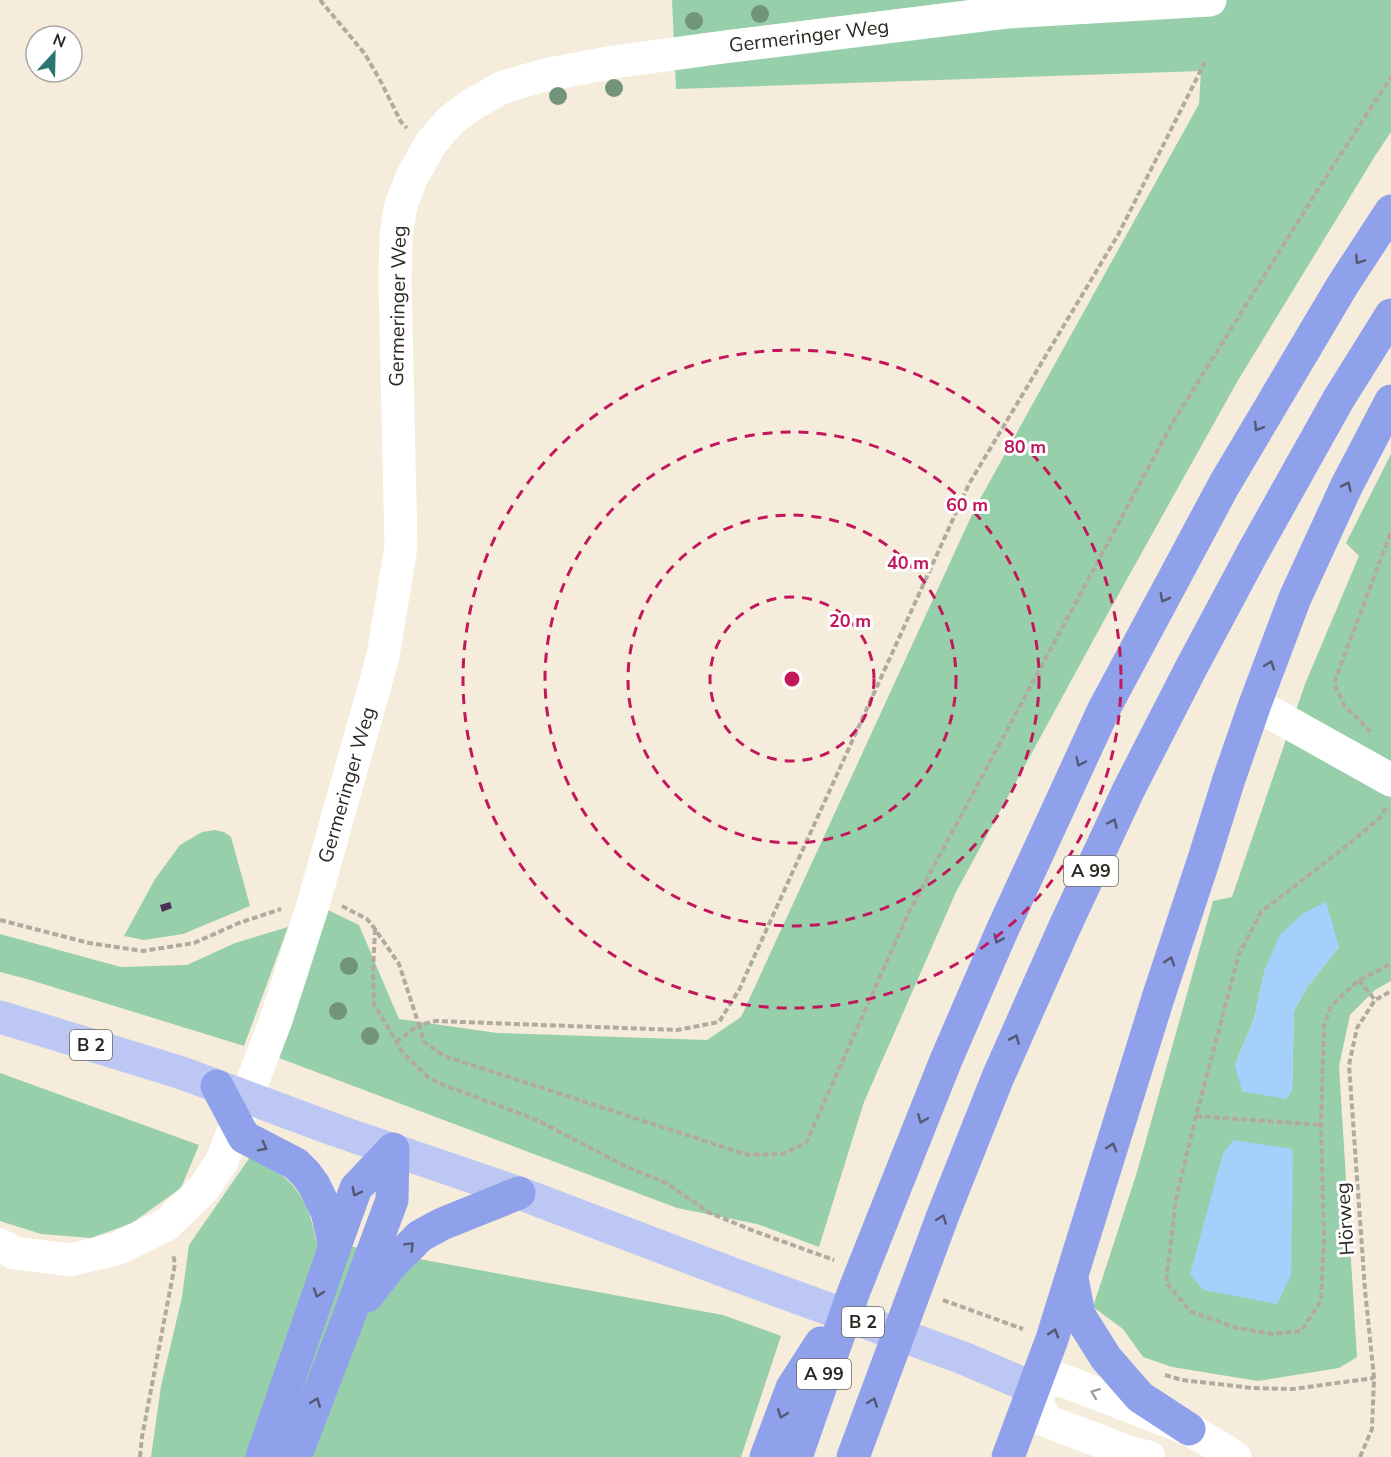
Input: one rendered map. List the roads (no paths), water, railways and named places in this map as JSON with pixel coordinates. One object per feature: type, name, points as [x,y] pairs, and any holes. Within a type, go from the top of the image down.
[{"type":"highway","name":"A 99","points":[[796,1457],[854,1291],[946,1060],[1001,933],[1104,709],[1224,485],[1342,286],[1391,211]]},
{"type":"highway","name":"A 99","points":[[853,1457],[943,1215],[998,1077],[1075,904],[1190,670],[1253,552],[1338,400],[1391,315]]},
{"type":"highway","points":[[1008,1457],[1052,1340],[1229,779],[1256,704],[1295,598],[1347,485],[1391,401]]},
{"type":"highway","points":[[217,1086],[244,1137],[296,1164],[306,1174],[327,1212],[334,1246]]},
{"type":"highway","points":[[262,1457],[356,1188],[393,1149]]},
{"type":"highway","points":[[295,1457],[392,1200],[393,1149]]},
{"type":"highway","points":[[346,1324],[390,1266],[420,1236],[442,1224],[519,1193]]},
{"type":"highway","points":[[1071,1276],[1078,1315],[1113,1366],[1140,1397],[1197,1441]]},
{"type":"highway","points":[[766,1457],[792,1388],[854,1291]]},
{"type":"main road","name":"B 2","points":[[0,1017],[182,1073],[335,1130],[519,1193],[988,1368],[1033,1388]]},
{"type":"street","name":"Germeringer Weg","points":[[0,1245],[15,1253],[70,1260],[116,1249],[166,1225],[204,1188],[222,1161],[276,1020],[313,905],[383,656],[401,535],[396,235],[401,206],[412,177],[431,143],[451,120],[503,87],[545,75],[603,64],[1007,12],[1210,0]]},
{"type":"street","points":[[1256,704],[1391,780]]},
{"type":"street","points":[[1149,1457],[1131,1453],[1044,1420],[1033,1388],[1059,1379],[1234,1457]]},
{"type":"water","points":[[1326,902],[1339,947],[1307,987],[1294,1011],[1292,1091],[1286,1099],[1242,1091],[1235,1065],[1254,1019],[1265,969],[1280,935],[1302,914]]},
{"type":"water","points":[[1234,1140],[1292,1149],[1291,1275],[1277,1304],[1204,1290],[1190,1275],[1223,1153]]}]
